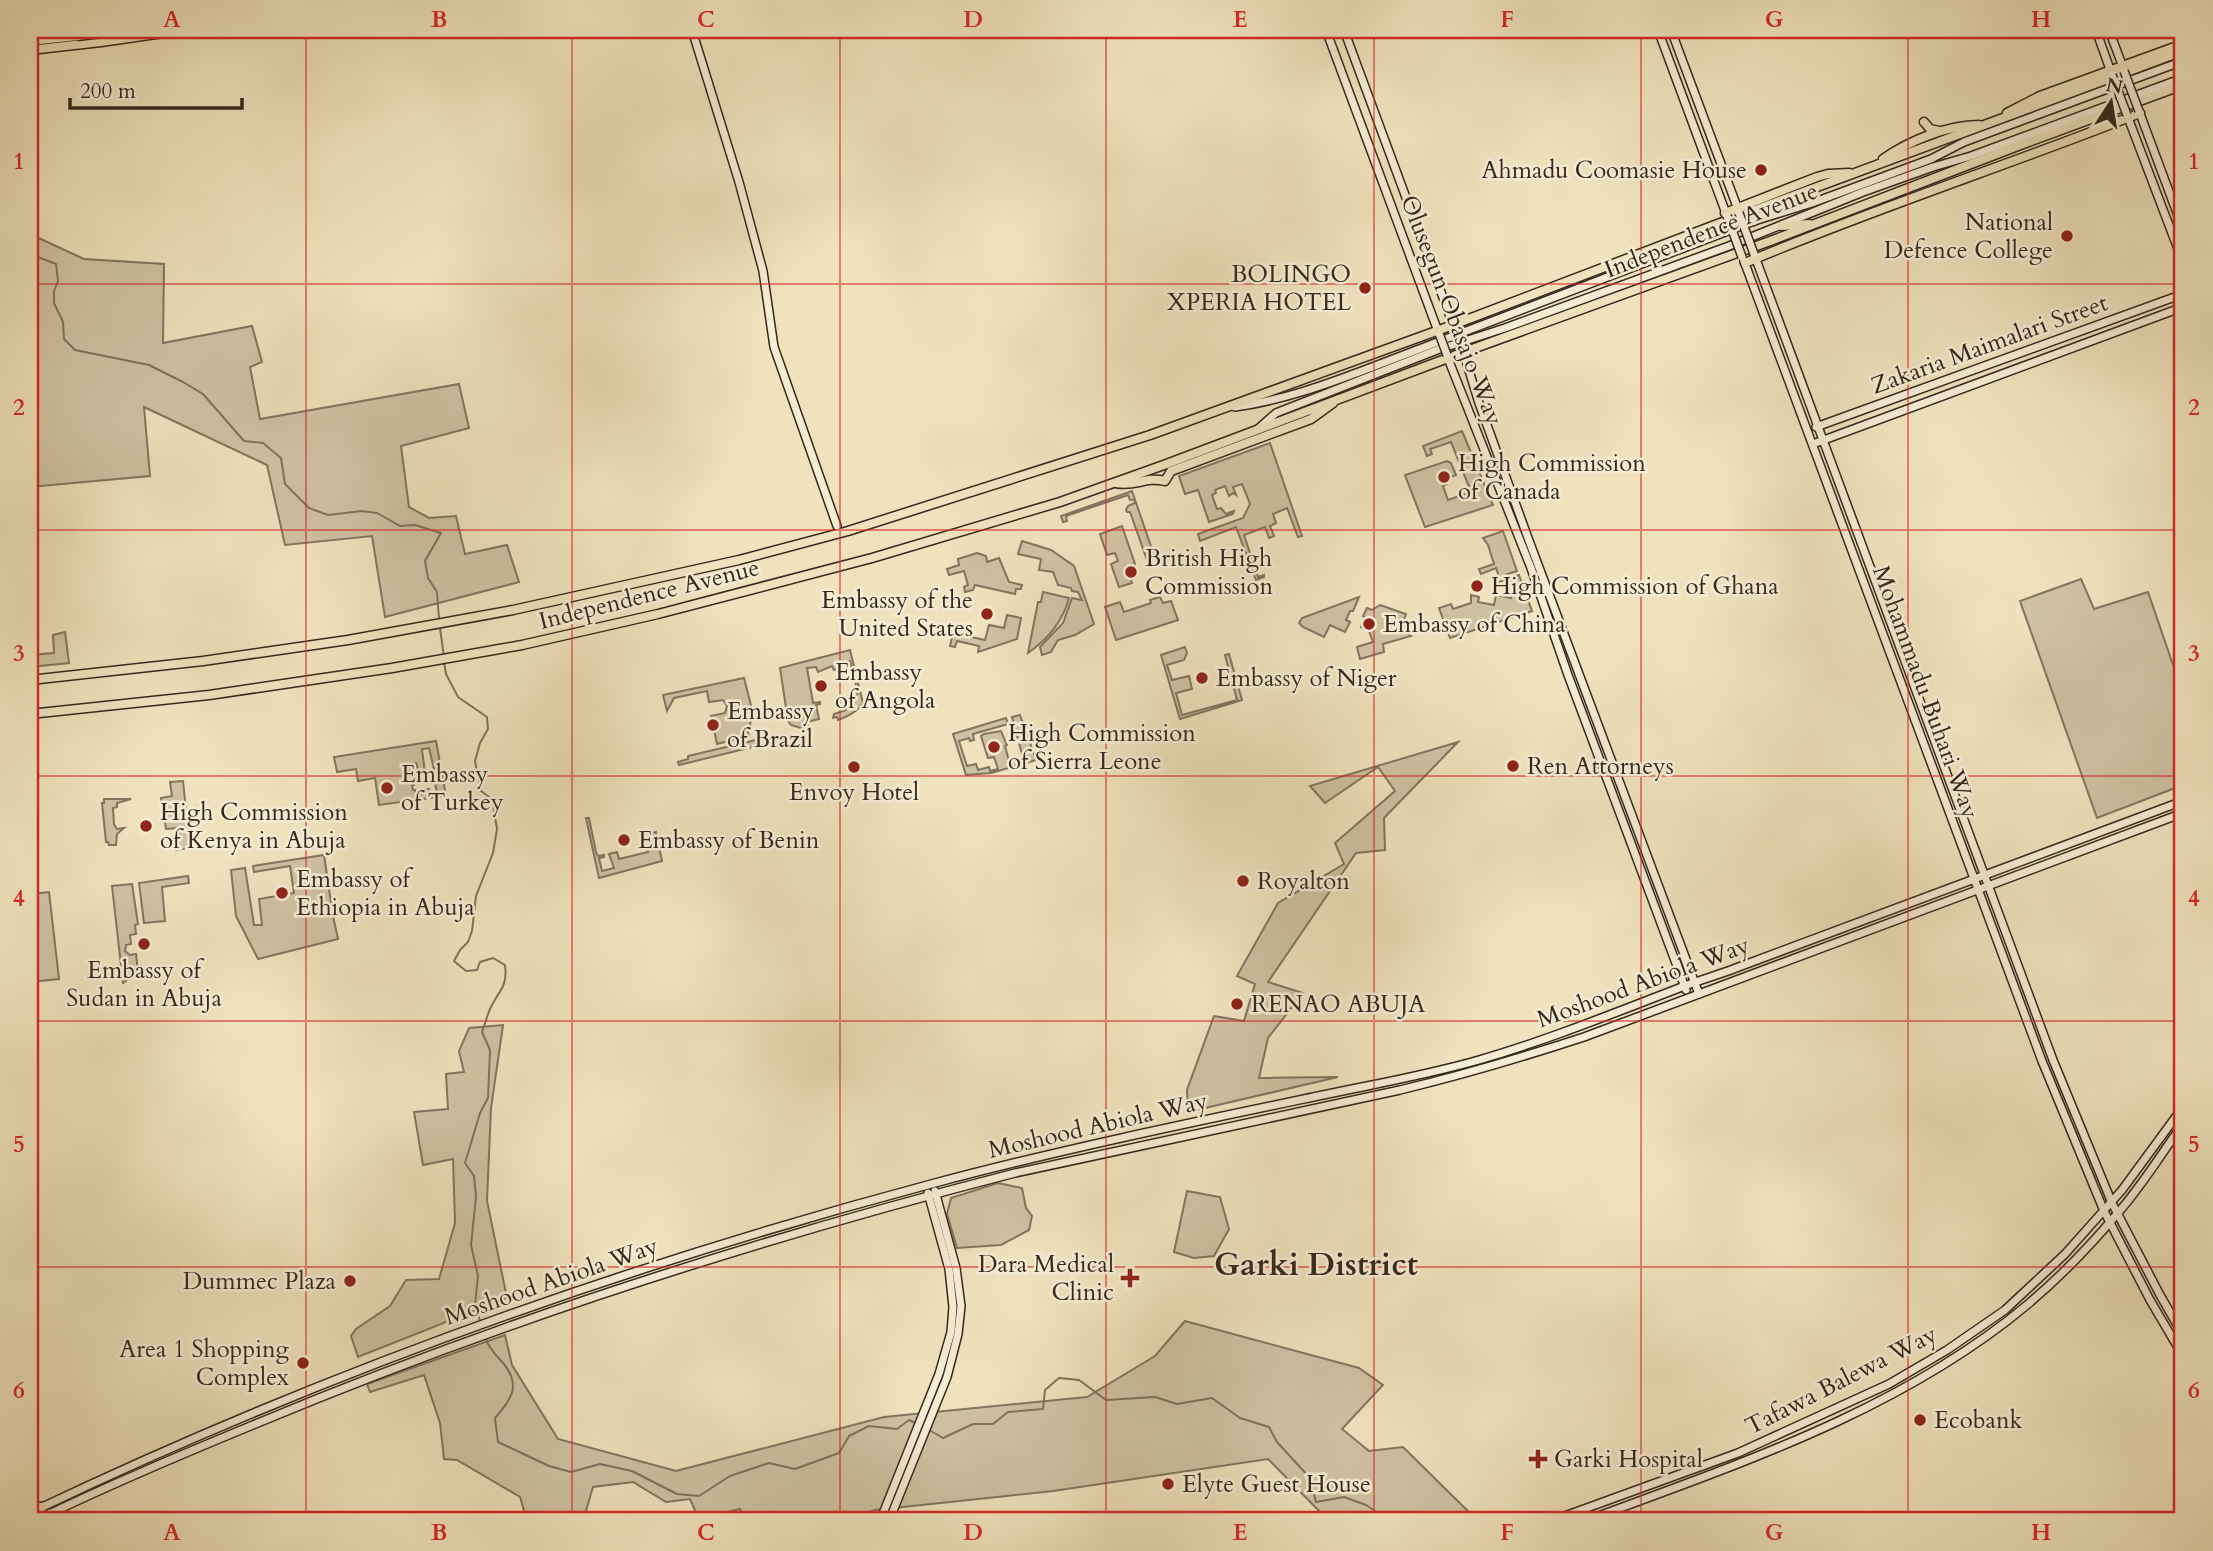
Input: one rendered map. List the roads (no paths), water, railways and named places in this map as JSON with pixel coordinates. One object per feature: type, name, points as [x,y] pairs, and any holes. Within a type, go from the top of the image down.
[{"type":"highway","points":[[30,1511],[46,1510],[43,1521]]},
{"type":"main road","points":[[99,30],[101,42]]},
{"type":"main road","points":[[113,30],[114,41]]},
{"type":"main road","points":[[30,41],[128,30]]},
{"type":"main road","points":[[30,50],[184,30]]},
{"type":"main road","points":[[692,30],[763,271],[774,347],[837,526]]},
{"type":"main road","name":"Olusegun Obasajo Way","points":[[1326,30],[1447,357],[1539,590],[1568,675],[1689,997]]},
{"type":"main road","name":"Olusegun Obasajo Way","points":[[1344,30],[1463,352],[1479,403],[1699,994]]},
{"type":"main road","name":"Mohammadu Buhari Way","points":[[1658,30],[2042,1061],[2104,1210],[2150,1300],[2183,1356]]},
{"type":"main road","name":"Mohammadu Buhari Way","points":[[1671,30],[2053,1060],[2117,1214],[2183,1335]]},
{"type":"main road","points":[[2095,30],[2183,262]]},
{"type":"main road","points":[[2109,30],[2183,229]]},
{"type":"main road","points":[[1996,122],[2032,99],[2111,73],[2183,44]]},
{"type":"main road","name":"Independence Avenue","points":[[1226,408],[1253,404],[1329,383],[1753,216],[1803,192],[2183,51]]},
{"type":"main road","name":"Independence Avenue","points":[[30,680],[203,661],[348,640],[470,618],[712,566],[848,531],[1150,435],[1454,328],[1611,266],[1753,216],[1824,199],[1931,159],[1964,142],[2183,61]]},
{"type":"main road","name":"Independence Avenue","points":[[1258,428],[1276,413],[1437,350],[1505,328],[1781,226],[1863,192],[1971,156],[2183,78]]},
{"type":"main road","name":"Independence Avenue","points":[[30,714],[209,695],[480,653],[657,614],[872,558],[1060,502],[1113,483],[2183,85]]},
{"type":"main road","points":[[1744,260],[2140,112]]},
{"type":"main road","points":[[1917,141],[1923,134],[1924,122],[1930,129],[1942,132]]},
{"type":"main road","points":[[1872,167],[1917,141],[1968,125],[1985,125]]},
{"type":"main road","points":[[1726,215],[1828,174],[1852,174]]},
{"type":"main road","points":[[1781,226],[1816,223]]},
{"type":"main road","name":"Zakaria Maimalari Street","points":[[1808,430],[2183,294]]},
{"type":"main road","name":"Zakaria Maimalari Street","points":[[1813,444],[2183,307]]},
{"type":"main road","points":[[1113,483],[1128,485],[1151,479],[1165,481],[1171,471],[1311,419],[1338,399]]},
{"type":"main road","points":[[1468,407],[1479,403]]},
{"type":"main road","points":[[1539,590],[1548,588]]},
{"type":"main road","name":"Moshood Abiola Way","points":[[35,1521],[46,1510],[112,1473],[183,1442],[500,1318],[753,1234],[929,1185],[1028,1160],[1473,1062],[1580,1027],[1984,873],[2183,803]]},
{"type":"main road","name":"Moshood Abiola Way","points":[[46,1510],[293,1408],[471,1339],[744,1248],[1015,1173],[1458,1076],[1584,1037],[2183,813]]},
{"type":"main road","name":"Tafawa Balewa Way","points":[[1551,1521],[1738,1453],[1889,1384],[1947,1350],[2006,1310],[2065,1254],[2112,1203],[2183,1107]]},
{"type":"main road","name":"Tafawa Balewa Way","points":[[1585,1521],[1763,1454],[1925,1377],[1965,1351],[2028,1304],[2110,1222],[2183,1124]]},
{"type":"main road","points":[[880,1521],[933,1401],[951,1332],[953,1307],[949,1269],[929,1185]]},
{"type":"main road","points":[[889,1521],[904,1471]]},
{"type":"waterway","points":[[30,254],[56,264],[58,281],[54,291],[54,303],[63,322],[64,339],[75,350],[149,365],[203,394],[244,441],[263,443],[281,458],[285,484],[309,508],[328,515],[362,511],[377,513],[400,526],[415,525],[441,533],[425,561],[428,578],[437,592],[439,619]]},
{"type":"waterway","points":[[440,628],[444,657]]},
{"type":"waterway","points":[[444,662],[446,674],[458,697],[487,717],[488,729],[480,743],[475,761],[481,791],[492,799],[497,829],[493,853],[476,896],[472,931],[468,942],[454,961],[466,971],[477,970],[480,962],[493,958],[505,965],[506,973],[504,984],[490,1009],[482,1032],[490,1050],[488,1098],[480,1113],[465,1163],[474,1176],[476,1197],[471,1245],[478,1276],[475,1304],[480,1321]]},
{"type":"waterway","points":[[486,1339],[509,1371],[513,1386],[510,1398],[495,1418],[498,1442],[549,1466],[571,1472],[600,1464],[632,1471],[677,1494],[699,1496],[730,1476],[769,1463],[795,1469],[839,1453],[849,1436],[869,1426],[897,1429],[909,1420],[915,1423]]},
{"type":"waterway","points":[[929,1430],[943,1438],[973,1424],[993,1424],[1008,1412],[1043,1409],[1045,1390],[1059,1378],[1079,1380],[1106,1400],[1155,1397],[1177,1404],[1212,1398],[1240,1418],[1269,1427],[1277,1442],[1310,1478],[1316,1502],[1344,1497],[1366,1505],[1390,1521]]},
{"type":"place","name":"Ahmadu Coomasie House","points":[[1761,170]]},
{"type":"place","name":"National Defence College","points":[[2067,236]]},
{"type":"place","name":"BOLINGO XPERIA HOTEL","points":[[1365,288]]},
{"type":"place","name":"High Commission of Canada","points":[[1444,477]]},
{"type":"place","name":"British High Commission","points":[[1131,572]]},
{"type":"place","name":"High Commission of Ghana","points":[[1477,586]]},
{"type":"place","name":"Embassy of the United States","points":[[987,614]]},
{"type":"place","name":"Embassy of China","points":[[1369,624]]},
{"type":"place","name":"Embassy of Niger","points":[[1202,678]]},
{"type":"place","name":"Embassy of Angola","points":[[821,686]]},
{"type":"place","name":"Embassy of Brazil","points":[[713,725]]},
{"type":"place","name":"High Commission of Sierra Leone","points":[[994,747]]},
{"type":"place","name":"Ren Attorneys","points":[[1513,766]]},
{"type":"place","name":"Envoy Hotel","points":[[854,767]]},
{"type":"place","name":"Embassy of Turkey","points":[[387,788]]},
{"type":"place","name":"High Commission of Kenya in Abuja","points":[[146,826]]},
{"type":"place","name":"Embassy of Benin","points":[[624,840]]},
{"type":"place","name":"Royalton","points":[[1243,881]]},
{"type":"place","name":"Embassy of Ethiopia in Abuja","points":[[282,893]]},
{"type":"place","name":"Embassy of Sudan in Abuja","points":[[144,944]]},
{"type":"place","name":"RENAO ABUJA","points":[[1237,1004]]},
{"type":"place","name":"Dara Medical Clinic","points":[[1130,1278]]},
{"type":"place","name":"Dummec Plaza","points":[[350,1281]]},
{"type":"place","name":"Area 1 Shopping Complex","points":[[303,1363]]},
{"type":"place","name":"Ecobank","points":[[1920,1420]]},
{"type":"place","name":"Garki Hospital","points":[[1538,1459]]},
{"type":"place","name":"Elyte Guest House","points":[[1168,1484]]},
{"type":"district","name":"Garki District","points":[[1316,1264]]}]
